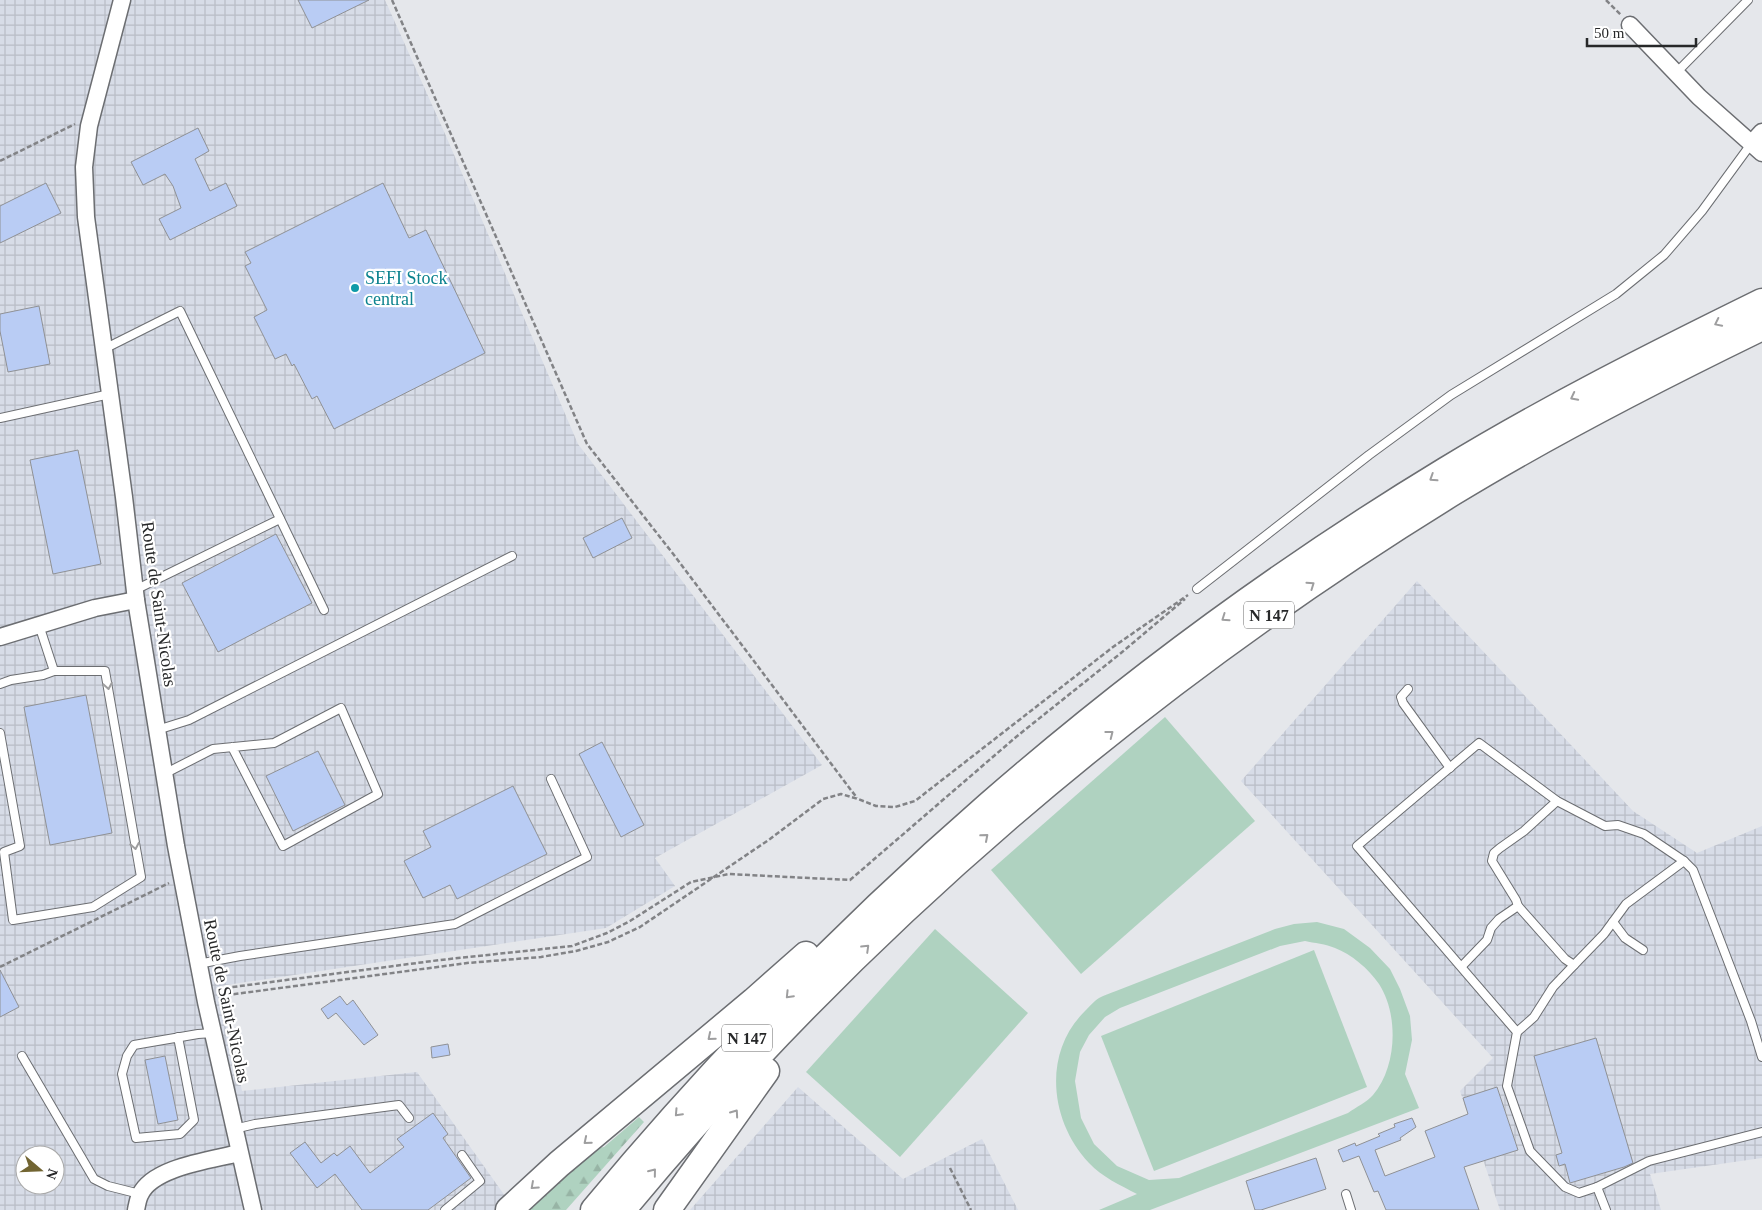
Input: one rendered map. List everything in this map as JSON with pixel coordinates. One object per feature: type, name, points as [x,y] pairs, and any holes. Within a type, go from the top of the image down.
[{"type":"highway","name":"N 147","points":[[594,1210],[648,1146],[732,1053],[838,944],[991,803],[1078,730],[1185,646],[1326,547],[1443,472],[1545,412],[1762,302]]},
{"type":"highway","name":"N 147","points":[[622,1210],[671,1151],[769,1045],[912,904],[981,840],[1081,757],[1195,667],[1325,574],[1454,492],[1558,432],[1676,369],[1762,327]]},
{"type":"highway","points":[[509,1210],[559,1164],[754,1001],[885,885],[911,875]]},
{"type":"highway","points":[[667,1210],[757,1081],[815,1012],[831,982]]},
{"type":"street","name":"Route de Saint-Nicolas","points":[[122,0],[89,126],[84,167],[86,217],[135,595],[164,774],[198,964],[253,1210]]},
{"type":"street","points":[[1630,24],[1699,97],[1757,149],[1762,132]]},
{"type":"street","points":[[0,637],[135,595]]},
{"type":"street","points":[[138,1202],[150,1181],[166,1172],[239,1153]]},
{"type":"lane","points":[[1676,73],[1748,0]]},
{"type":"lane","points":[[1197,589],[1369,455],[1451,395],[1616,294],[1664,255],[1757,149]]},
{"type":"lane","points":[[104,349],[180,311],[324,610]]},
{"type":"lane","points":[[0,418],[110,394]]},
{"type":"lane","points":[[135,595],[280,519]]},
{"type":"lane","points":[[157,730],[189,720],[512,556]]},
{"type":"lane","points":[[39,625],[54,671]]},
{"type":"lane","points":[[0,684],[54,671],[105,671],[141,877],[93,907],[13,920],[4,852],[20,846],[0,733]]},
{"type":"lane","points":[[1408,689],[1401,697],[1403,703],[1450,768]]},
{"type":"lane","points":[[164,774],[213,749],[232,747],[274,743],[341,708],[378,794],[283,846],[232,747]]},
{"type":"lane","points":[[1517,1032],[1357,846],[1479,743],[1556,801],[1605,826],[1618,825],[1644,834],[1684,861],[1693,870],[1751,1022],[1762,1057]]},
{"type":"lane","points":[[198,964],[455,924],[586,857],[551,779]]},
{"type":"lane","points":[[1556,801],[1524,832],[1494,853],[1492,861],[1518,906],[1552,945],[1574,965]]},
{"type":"lane","points":[[1684,861],[1626,904],[1613,922],[1554,987],[1534,1017],[1517,1032],[1507,1086],[1530,1151],[1564,1187],[1579,1193],[1597,1187],[1649,1162],[1762,1132]]},
{"type":"lane","points":[[1462,966],[1486,940],[1491,928],[1518,906]]},
{"type":"lane","points":[[1613,922],[1626,938],[1644,950]]},
{"type":"lane","points":[[178,1037],[194,1120],[180,1134],[136,1138],[122,1074],[127,1056],[134,1045],[178,1037],[213,1033]]},
{"type":"lane","points":[[22,1056],[94,1179],[138,1202]]},
{"type":"lane","points":[[234,1129],[255,1124],[399,1105],[409,1118]]},
{"type":"lane","points":[[445,1210],[480,1181],[462,1155]]},
{"type":"lane","points":[[1597,1187],[1606,1210]]},
{"type":"lane","points":[[1346,1194],[1351,1210]]},
{"type":"path","points":[[392,0],[587,444],[674,555],[858,799]]},
{"type":"path","points":[[1606,0],[1630,24]]},
{"type":"path","points":[[0,160],[71,125],[89,126]]},
{"type":"path","points":[[206,1002],[228,995],[467,963],[541,957],[576,951],[608,942],[640,927],[770,838],[823,799],[841,794],[876,806],[895,807],[916,801],[1113,647],[1197,589]]},
{"type":"path","points":[[225,988],[440,960],[572,946],[607,933],[630,921],[690,882],[729,874],[850,880],[1016,737],[1197,589]]},
{"type":"path","points":[[0,966],[168,884],[174,883]]},
{"type":"path","points":[[950,1168],[971,1210]]},
{"type":"shaded area","points":[[0,0],[385,0],[446,136],[578,444],[822,765],[655,858],[675,886],[606,928],[220,986],[242,1091],[417,1072],[515,1210],[0,1210]]},
{"type":"shaded area","points":[[1417,581],[1633,811],[1697,853],[1762,826],[1762,1158],[1650,1174],[1661,1210],[1500,1210],[1460,1091],[1493,1058],[1241,781]]},
{"type":"shaded area","points":[[798,1087],[903,1179],[982,1139],[1018,1210],[690,1210]]},
{"type":"green space","points":[[1165,717],[1255,821],[1081,974],[991,870]]},
{"type":"green space","points":[[1317,922],[1344,929],[1370,948],[1390,969],[1410,1016],[1412,1040],[1405,1074],[1419,1108],[1150,1210],[1099,1210],[1137,1194],[1094,1168],[1076,1146],[1066,1128],[1059,1108],[1056,1087],[1057,1067],[1062,1047],[1071,1028],[1097,999],[1103,996],[1275,929],[1294,924]],"holes":[[[1305,941],[1331,947],[1353,958],[1375,978],[1385,997],[1390,1010],[1392,1025],[1391,1056],[1387,1070],[1373,1095],[1348,1113],[1179,1178],[1149,1180],[1117,1166],[1094,1144],[1081,1118],[1075,1081],[1080,1052],[1089,1035],[1105,1017],[1120,1008],[1280,946]]]},
{"type":"green space","points":[[935,929],[1028,1013],[900,1157],[806,1072]]},
{"type":"green space","points":[[1314,950],[1367,1087],[1154,1171],[1101,1036]]},
{"type":"green space","points":[[639,1117],[644,1122],[566,1210],[527,1210],[548,1189],[598,1148],[604,1147]]},
{"type":"building","points":[[298,0],[369,0],[312,28]]},
{"type":"building","points":[[198,128],[209,151],[195,159],[210,191],[226,183],[237,206],[170,240],[159,219],[181,208],[173,186],[165,174],[143,185],[131,162]]},
{"type":"building","points":[[46,183],[61,213],[0,243],[0,206]]},
{"type":"building","name":"SEFI Stock central","points":[[383,183],[409,238],[426,230],[485,353],[334,429],[317,396],[312,399],[294,364],[292,366],[286,354],[275,359],[254,317],[267,310],[245,266],[251,263],[245,252]]},
{"type":"building","points":[[39,306],[50,364],[8,372],[0,331],[0,314]]},
{"type":"building","points":[[78,450],[101,564],[53,574],[30,460]]},
{"type":"building","points":[[622,518],[632,538],[593,558],[583,538]]},
{"type":"building","points":[[276,534],[312,603],[218,652],[182,583]]},
{"type":"building","points":[[86,695],[112,833],[50,845],[24,707]]},
{"type":"building","points":[[602,742],[644,825],[621,837],[579,754]]},
{"type":"building","points":[[318,751],[345,805],[293,831],[266,776]]},
{"type":"building","points":[[513,786],[547,854],[457,899],[450,885],[423,898],[404,861],[431,847],[423,831]]},
{"type":"building","points":[[0,970],[19,1007],[0,1017]]},
{"type":"building","points":[[340,996],[347,1005],[353,1000],[378,1035],[364,1045],[336,1013],[328,1019],[321,1009]]},
{"type":"building","points":[[1596,1038],[1633,1163],[1570,1183],[1565,1164],[1559,1166],[1556,1155],[1562,1153],[1534,1056]]},
{"type":"building","points":[[448,1044],[450,1055],[432,1058],[431,1047]]},
{"type":"building","points":[[165,1056],[178,1120],[158,1124],[145,1060]]},
{"type":"building","points":[[1497,1087],[1518,1150],[1464,1167],[1479,1210],[1386,1210],[1378,1191],[1374,1192],[1359,1156],[1343,1162],[1338,1150],[1355,1143],[1356,1146],[1380,1136],[1378,1134],[1395,1127],[1394,1124],[1412,1118],[1416,1127],[1400,1138],[1401,1140],[1375,1150],[1385,1176],[1435,1157],[1425,1131],[1468,1114],[1463,1098]]},
{"type":"building","points":[[433,1113],[448,1134],[443,1138],[471,1178],[428,1210],[362,1210],[335,1174],[317,1188],[290,1153],[305,1142],[321,1163],[334,1153],[337,1156],[350,1146],[370,1173],[404,1147],[397,1139]]},
{"type":"building","points":[[1316,1158],[1326,1189],[1261,1210],[1255,1210],[1246,1181]]},
{"type":"place","name":"SEFI Stock central","points":[[355,288]]}]
